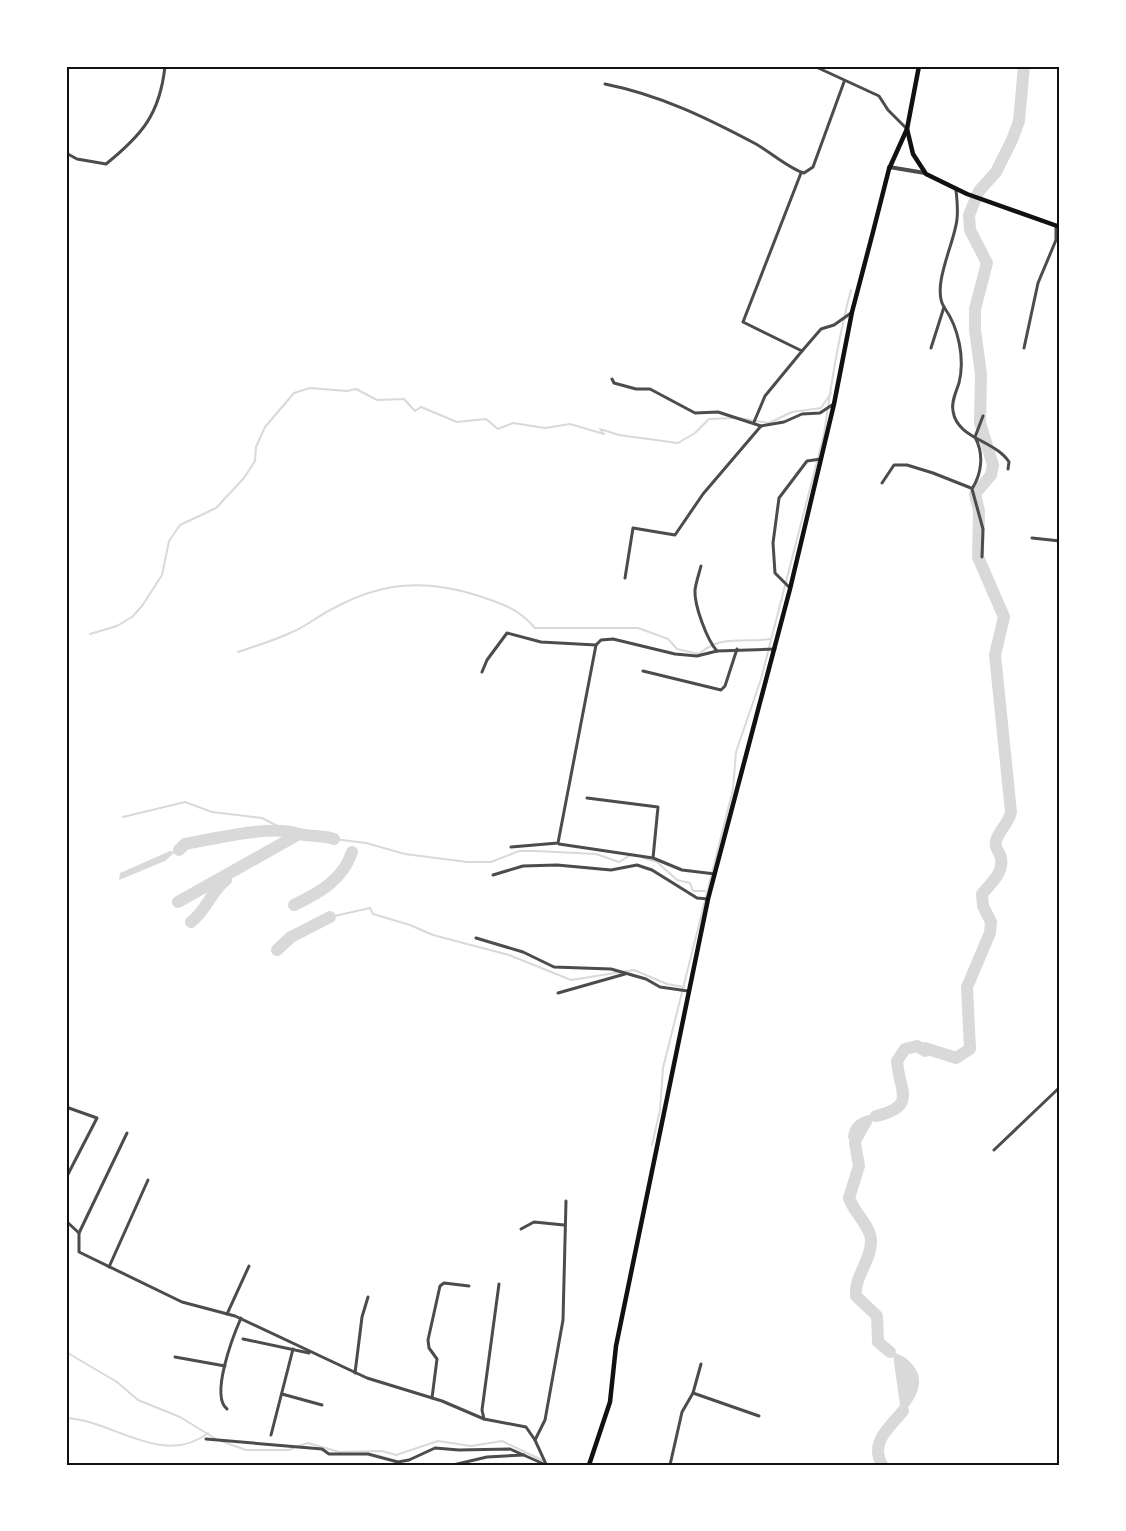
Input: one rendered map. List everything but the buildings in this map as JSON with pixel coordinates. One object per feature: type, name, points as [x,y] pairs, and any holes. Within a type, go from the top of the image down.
[{"type":"main road","points":[[589,1465],[610,1402],[616,1346],[708,899],[790,589],[834,404],[852,312],[890,167],[907,129],[920,66]]},
{"type":"main road","points":[[907,129],[913,154],[926,174],[967,194],[1058,226]]},
{"type":"street","points":[[66,153],[77,159],[106,164],[135,141],[156,107],[165,66]]},
{"type":"street","points":[[814,66],[844,82],[879,96],[888,110],[907,129]]},
{"type":"street","points":[[802,351],[743,322],[801,173],[813,167],[844,82]]},
{"type":"street","points":[[605,84],[640,91],[693,112],[773,153],[801,173]]},
{"type":"street","points":[[890,167],[926,174]]},
{"type":"street","points":[[956,189],[957,219],[941,288],[941,302],[959,341],[959,382],[953,411],[959,425],[968,434],[1004,453],[1009,462],[1008,470]]},
{"type":"street","points":[[1024,348],[1038,283],[1056,240],[1058,226]]},
{"type":"street","points":[[931,348],[944,307]]},
{"type":"street","points":[[754,422],[765,396],[821,329],[834,325],[852,312]]},
{"type":"street","points":[[612,380],[614,383],[636,389],[650,389],[694,413],[718,412],[761,426],[784,422],[802,414],[820,413],[834,404]]},
{"type":"street","points":[[982,557],[983,529],[972,489],[981,470],[980,449],[975,437],[983,416]]},
{"type":"street","points":[[625,578],[633,528],[675,535],[703,494],[761,426]]},
{"type":"street","points":[[790,589],[775,573],[773,543],[779,498],[807,461],[821,459]]},
{"type":"street","points":[[882,483],[894,465],[906,465],[972,489]]},
{"type":"street","points":[[1032,538],[1060,541]]},
{"type":"street","points":[[701,566],[695,591],[703,626],[709,642],[717,651]]},
{"type":"street","points":[[482,672],[487,660],[507,633],[541,642],[596,645],[606,638],[675,654],[697,656],[737,649],[775,650]]},
{"type":"street","points":[[558,843],[596,645]]},
{"type":"street","points":[[643,671],[721,690],[725,686],[737,649]]},
{"type":"street","points":[[587,798],[658,807],[653,858]]},
{"type":"street","points":[[511,847],[558,843],[653,858],[682,870],[715,874]]},
{"type":"street","points":[[493,875],[523,866],[557,865],[611,870],[637,865],[652,870],[697,898],[708,899]]},
{"type":"street","points":[[476,938],[523,952],[554,967],[574,970],[600,968],[627,973],[660,987],[690,991]]},
{"type":"street","points":[[558,993],[627,973]]},
{"type":"street","points":[[994,1150],[1060,1087]]},
{"type":"street","points":[[66,1107],[97,1118],[66,1178]]},
{"type":"street","points":[[127,1133],[79,1233],[79,1252],[182,1302],[241,1318],[355,1373],[432,1398],[484,1419],[526,1427],[547,1465]]},
{"type":"street","points":[[109,1267],[148,1180]]},
{"type":"street","points":[[535,1440],[545,1420],[563,1320],[566,1202]]},
{"type":"street","points":[[66,1221],[79,1233]]},
{"type":"street","points":[[521,1229],[534,1222],[564,1226]]},
{"type":"street","points":[[227,1314],[249,1266]]},
{"type":"street","points":[[432,1398],[437,1359],[429,1348],[428,1340],[440,1286],[444,1283],[470,1286]]},
{"type":"street","points":[[484,1419],[482,1410],[499,1284]]},
{"type":"street","points":[[355,1373],[362,1317],[368,1297]]},
{"type":"street","points":[[227,1409],[221,1404],[219,1395],[225,1366],[241,1318]]},
{"type":"street","points":[[243,1339],[317,1355]]},
{"type":"street","points":[[271,1435],[293,1349]]},
{"type":"street","points":[[175,1357],[225,1366]]},
{"type":"street","points":[[670,1465],[682,1412],[693,1393],[701,1364]]},
{"type":"street","points":[[693,1393],[759,1416]]},
{"type":"street","points":[[282,1394],[322,1405]]},
{"type":"street","points":[[206,1439],[322,1449],[329,1454],[368,1454],[398,1462],[410,1460],[435,1448],[510,1449],[547,1465]]},
{"type":"street","points":[[453,1465],[487,1458],[526,1455]]},
{"type":"shaded area","points":[[170,851],[175,852],[165,861],[119,880],[120,873]]},
{"type":"shaded area","points":[[889,1111],[873,1121],[858,1148],[857,1157],[848,1137],[853,1124],[863,1117]]},
{"type":"shaded area","points":[[879,1343],[904,1357],[913,1365],[918,1374],[919,1383],[913,1401],[892,1424],[901,1412],[893,1355],[881,1348]]},
{"type":"waterway","points":[[876,1116],[889,1112],[902,1102],[897,1061],[905,1049],[917,1046],[925,1051],[925,1048],[956,1058],[970,1049],[967,987],[990,933],[991,922],[983,906],[982,894],[996,878],[1000,869],[1001,858],[996,841],[1011,812],[995,655],[1004,617],[978,557],[979,511],[975,494],[991,475],[993,465],[980,423],[981,374],[975,330],[975,309],[987,263],[970,230],[969,215],[979,191],[996,172],[1012,140],[1019,121],[1024,66]]},
{"type":"waterway","points":[[652,1145],[660,1110],[663,1068],[733,789],[736,752],[761,679],[824,434],[832,380],[851,290]]},
{"type":"waterway","points":[[90,634],[117,626],[132,617],[142,606],[162,575],[169,541],[180,525],[216,508],[244,478],[255,461],[256,447],[265,427],[294,393],[310,388],[347,391],[356,389],[377,400],[404,399],[415,411],[421,407],[457,422],[486,419],[498,429],[513,423],[545,428],[570,424],[604,434],[600,429],[619,435],[678,443],[695,433],[709,419],[733,418]]},
{"type":"waterway","points":[[739,418],[769,423],[792,412],[821,408],[831,393]]},
{"type":"waterway","points":[[238,652],[296,630],[352,599],[387,588],[421,585],[457,590],[493,601],[515,611],[535,628],[638,628],[668,639],[677,649],[699,654],[716,644],[733,640],[770,639]]},
{"type":"waterway","points":[[123,817],[185,802],[212,812],[262,818],[289,832]]},
{"type":"waterway","points":[[179,850],[185,844],[243,833],[288,831],[299,834]]},
{"type":"waterway","points":[[178,902],[299,834],[334,839]]},
{"type":"waterway","points":[[334,839],[366,843],[405,854],[467,862],[491,862],[519,851],[596,854],[619,862],[629,856]]},
{"type":"waterway","points":[[294,905],[329,885],[343,870],[352,852]]},
{"type":"waterway","points":[[643,858],[657,862],[677,880],[690,883],[693,891],[705,891]]},
{"type":"waterway","points":[[191,922],[226,880]]},
{"type":"waterway","points":[[330,917],[370,908],[373,914],[410,925],[433,935],[509,955],[571,980],[634,970],[667,984],[684,987]]},
{"type":"waterway","points":[[277,950],[291,937],[330,917]]},
{"type":"waterway","points":[[855,1143],[859,1166],[849,1198],[868,1229],[871,1240],[871,1247],[858,1282],[856,1296],[877,1316],[878,1342],[890,1352]]},
{"type":"waterway","points":[[66,1352],[117,1382],[138,1400],[180,1417],[216,1439]]},
{"type":"waterway","points":[[882,1465],[878,1449],[880,1442],[887,1429],[903,1411]]},
{"type":"waterway","points":[[66,1418],[102,1426],[156,1444],[173,1446],[191,1442],[208,1433]]},
{"type":"waterway","points":[[221,1441],[246,1450],[294,1448]]},
{"type":"waterway","points":[[299,1446],[308,1443],[339,1452],[382,1451],[396,1455],[438,1441],[471,1446],[502,1441],[544,1461]]}]
